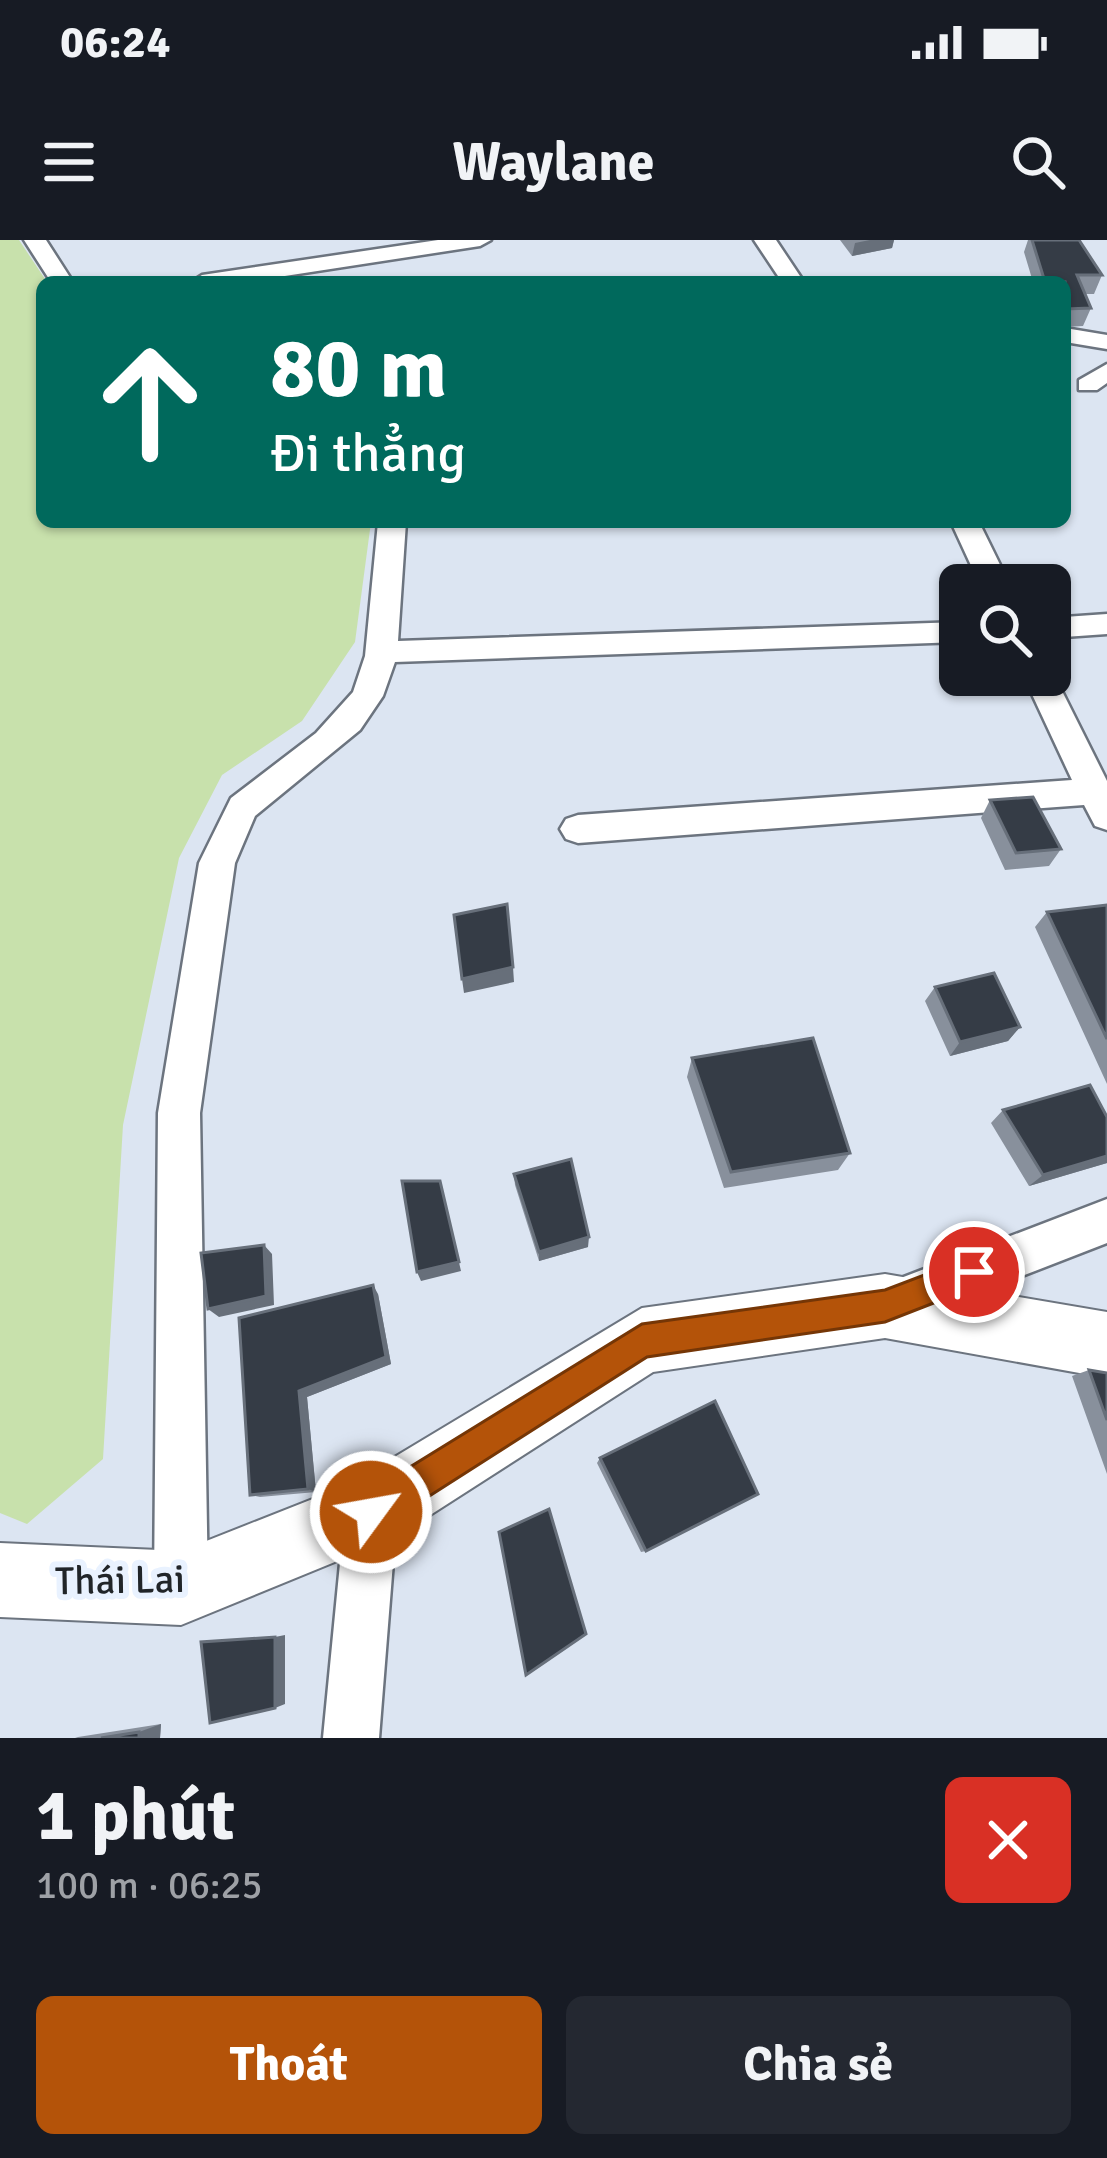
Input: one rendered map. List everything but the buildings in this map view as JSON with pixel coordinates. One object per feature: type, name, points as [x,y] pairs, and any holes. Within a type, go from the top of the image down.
[{"type":"street","points":[[35,240],[58,276]]},
{"type":"street","points":[[242,276],[480,240]]},
{"type":"street","points":[[765,240],[789,276]]},
{"type":"street","points":[[1071,336],[1107,342]]},
{"type":"street","points":[[181,1588],[179,1113],[220,846],[240,804],[341,731],[369,694],[381,652],[383,559],[391,528]]},
{"type":"street","points":[[968,528],[985,564]]},
{"type":"street","points":[[1071,627],[1107,624]]},
{"type":"street","points":[[381,652],[939,633]]},
{"type":"street","points":[[578,830],[1102,804],[1049,696]]},
{"type":"street","points":[[885,1306],[1107,1221]]},
{"type":"street","name":"Thái Lai","points":[[0,1580],[181,1588],[371,1512],[642,1341],[885,1306],[1107,1345]]},
{"type":"street","points":[[351,1738],[371,1512]]},
{"type":"green space","points":[[0,240],[19,240],[43,276],[36,276],[36,528],[370,528],[355,642],[302,721],[222,775],[179,858],[123,1125],[103,1459],[27,1524],[0,1513]]},
{"type":"route","points":[[371,1512],[642,1341],[885,1306],[974,1272]]}]
